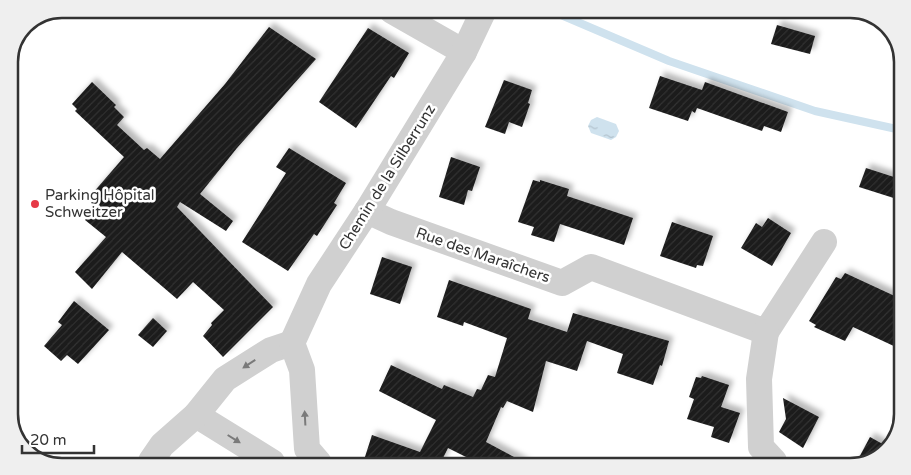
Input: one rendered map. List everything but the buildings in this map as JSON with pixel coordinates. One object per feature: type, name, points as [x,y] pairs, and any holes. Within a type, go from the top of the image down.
[{"type":"street","points":[[404,18],[464,52]]},
{"type":"street","name":"Chemin de la Silberrunz","points":[[292,343],[319,284],[367,211],[464,52],[480,18]]},
{"type":"street","name":"Rue des Maraîchers","points":[[367,211],[391,222],[562,283],[591,267],[766,332]]},
{"type":"street","points":[[771,458],[761,447],[759,379],[766,332],[824,242]]},
{"type":"street","points":[[154,458],[162,445],[196,415],[226,379],[271,350],[292,343],[302,370],[304,458]]},
{"type":"street","points":[[196,415],[266,458]]},
{"type":"water","points":[[597,117],[616,124],[619,131],[616,137],[611,140],[591,133],[588,126],[591,120]]},
{"type":"waterway","points":[[568,18],[669,61],[815,111],[893,128]]},
{"type":"place","name":"Parking Hôpital Schweitzer","points":[[35,204]]}]
